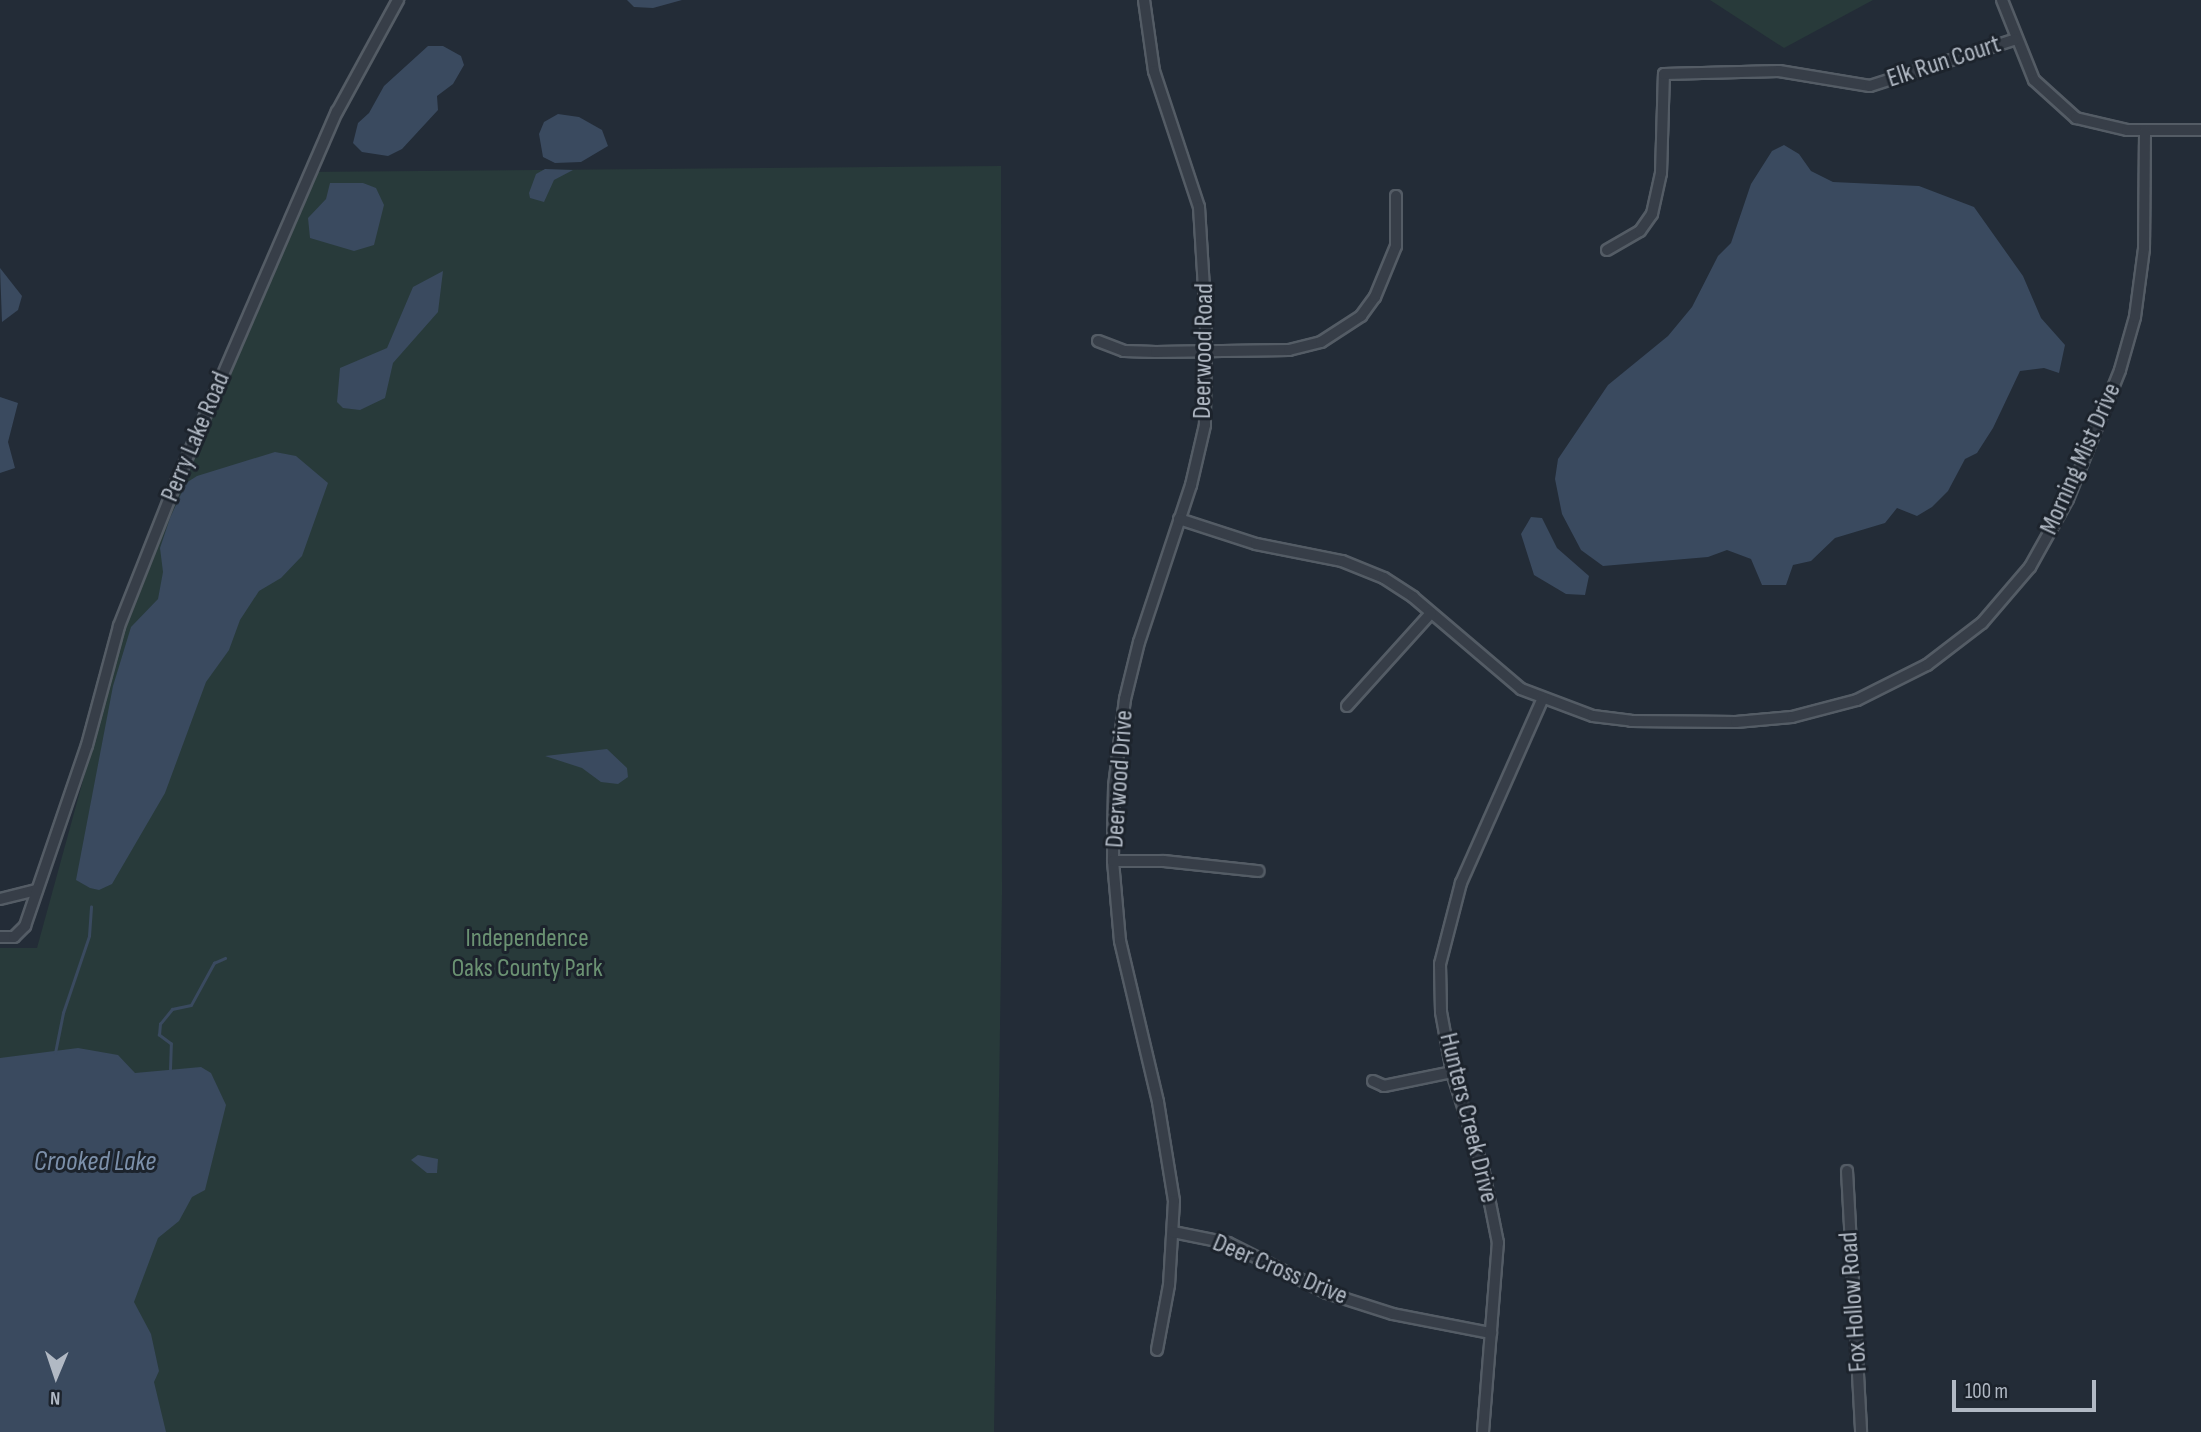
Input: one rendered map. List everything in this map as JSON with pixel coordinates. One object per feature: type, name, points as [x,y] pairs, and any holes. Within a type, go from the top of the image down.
[{"type":"street","name":"Perry Lake Road","points":[[0,937],[20,933],[87,745],[119,626],[170,497],[337,112],[397,0]]},
{"type":"street","name":"Deerwood Road","points":[[1144,0],[1154,71],[1199,207],[1206,352],[1205,425],[1179,519]]},
{"type":"street","points":[[2002,0],[2034,80],[2059,105],[2094,125],[2145,130],[2201,130]]},
{"type":"street","name":"Elk Run Court","points":[[1607,250],[1640,231],[1655,204],[1661,173],[1664,74],[1779,71],[1870,86],[2016,39]]},
{"type":"street","name":"Morning Mist Drive","points":[[1432,614],[1487,664],[1521,689],[1593,716],[1631,721],[1736,722],[1792,717],[1836,707],[1895,684],[1982,623],[2047,540],[2120,370],[2142,278],[2145,130]]},
{"type":"street","points":[[1098,341],[1124,351],[1206,352],[1304,348],[1342,331],[1361,316],[1391,265],[1396,196]]},
{"type":"street","points":[[1179,519],[1256,544],[1360,567],[1384,578],[1432,614],[1347,706]]},
{"type":"street","name":"Deerwood Drive","points":[[1173,1233],[1174,1201],[1120,941],[1114,861],[1114,786],[1125,699],[1139,642],[1179,519]]},
{"type":"street","name":"Hunters Creek Drive","points":[[1483,1432],[1498,1243],[1484,1173],[1452,1072],[1441,1012],[1445,934],[1469,863],[1544,698]]},
{"type":"street","points":[[1114,861],[1164,861],[1258,871]]},
{"type":"street","points":[[0,900],[37,890]]},
{"type":"street","points":[[1373,1081],[1384,1086],[1452,1072]]},
{"type":"street","name":"Fox Hollow Road","points":[[1846,1171],[1861,1432]]},
{"type":"street","points":[[1157,1350],[1173,1233]]},
{"type":"street","name":"Deer Cross Drive","points":[[1173,1233],[1228,1243],[1326,1293],[1379,1310],[1491,1333]]},
{"type":"green space","points":[[1710,0],[1873,0],[1784,48]]},
{"type":"green space","name":"Independence Oaks County Park","points":[[1001,166],[1002,893],[994,1432],[0,1432],[0,948],[37,948],[133,598],[304,172]]},
{"type":"water","points":[[627,0],[682,0],[653,8],[634,7]]},
{"type":"water","points":[[428,46],[443,46],[461,56],[464,65],[453,84],[437,96],[438,110],[402,149],[388,156],[362,152],[353,143],[358,123],[369,113],[384,86]]},
{"type":"water","points":[[558,114],[579,117],[602,130],[608,146],[581,162],[555,163],[543,157],[539,134],[544,122]]},
{"type":"water","points":[[1784,145],[1799,154],[1811,171],[1833,182],[1919,186],[1974,207],[2023,276],[2041,318],[2065,345],[2059,373],[2044,368],[2020,371],[1993,428],[1977,453],[1965,459],[1948,491],[1932,507],[1917,516],[1897,508],[1885,523],[1835,538],[1811,561],[1793,565],[1786,585],[1762,585],[1751,559],[1727,550],[1708,557],[1603,566],[1581,550],[1562,514],[1555,479],[1558,459],[1608,385],[1668,336],[1692,307],[1718,256],[1731,243],[1751,184],[1772,151]]},
{"type":"water","points":[[545,169],[573,170],[554,180],[544,202],[530,198],[529,193],[536,174]]},
{"type":"water","points":[[330,183],[363,183],[376,188],[384,205],[374,245],[354,251],[310,238],[308,218],[326,199]]},
{"type":"water","points":[[0,268],[22,296],[18,310],[2,322]]},
{"type":"water","points":[[443,271],[438,312],[393,363],[385,398],[360,410],[343,408],[337,402],[340,368],[387,348],[413,287]]},
{"type":"water","points":[[0,397],[18,403],[8,442],[15,468],[0,473]]},
{"type":"water","points":[[275,452],[296,456],[328,483],[302,556],[281,578],[259,591],[240,620],[229,650],[206,682],[165,793],[112,884],[99,890],[90,888],[76,880],[113,686],[131,627],[158,599],[163,572],[160,548],[170,518],[186,483],[197,476]]},
{"type":"water","points":[[1531,517],[1542,518],[1557,548],[1589,576],[1585,595],[1566,594],[1534,575],[1521,534]]},
{"type":"water","points":[[607,749],[627,768],[628,777],[618,784],[601,782],[582,768],[545,756]]},
{"type":"water","name":"Crooked Lake","points":[[78,1048],[118,1055],[135,1073],[201,1067],[211,1073],[226,1105],[205,1190],[192,1197],[179,1221],[158,1238],[134,1302],[151,1334],[159,1371],[154,1382],[166,1432],[0,1432],[0,1058]]},
{"type":"water","points":[[418,1155],[438,1159],[437,1173],[427,1173],[411,1160]]},
{"type":"waterway","points":[[55,1053],[63,1013],[89,936],[91,907]]},
{"type":"waterway","points":[[170,1069],[171,1044],[159,1035],[160,1024],[172,1009],[191,1005],[214,963],[225,958]]}]
